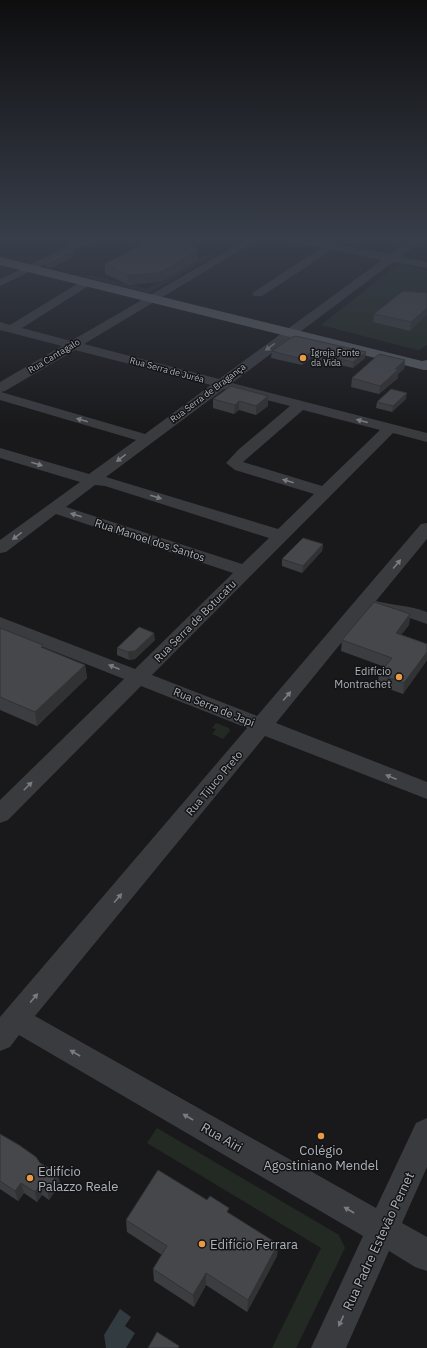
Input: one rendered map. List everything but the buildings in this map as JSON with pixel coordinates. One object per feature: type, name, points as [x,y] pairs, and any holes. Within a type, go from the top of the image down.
[{"type":"main road","points":[[164,302],[426,366]]},
{"type":"street","points":[[6,327],[51,302]]},
{"type":"street","name":"Rua Cantagalo","points":[[0,388],[147,302]]},
{"type":"street","name":"Rua Serra de Bragança","points":[[0,548],[332,302]]},
{"type":"street","name":"Rua Serra de Juréa","points":[[6,327],[427,438]]},
{"type":"street","points":[[0,396],[147,439]]},
{"type":"street","points":[[300,405],[234,463],[240,467],[326,492]]},
{"type":"street","name":"Rua Serra de Botucatu","points":[[0,814],[390,428]]},
{"type":"street","points":[[0,453],[91,480],[106,482],[282,536]]},
{"type":"street","name":"Rua Manoel dos Santos","points":[[54,508],[246,572]]},
{"type":"street","name":"Rua Tijuco Preto","points":[[8,1029],[427,528]]},
{"type":"street","points":[[368,599],[382,609],[407,611],[427,618]]},
{"type":"street","name":"Rua Serra de Japi","points":[[0,623],[427,791]]},
{"type":"street","name":"Rua Airi","points":[[8,1029],[383,1229],[427,1255]]},
{"type":"street","name":"Rua Padre Estevão Pernet","points":[[328,1348],[427,1133]]},
{"type":"shaded area","points":[[350,302],[427,302],[427,345],[417,350],[321,325]]},
{"type":"shaded area","points":[[216,723],[229,728],[230,731],[223,739],[212,734],[216,729],[212,728]]},
{"type":"shaded area","points":[[157,1128],[339,1235],[345,1248],[296,1348],[272,1348],[321,1248],[147,1143]]},
{"type":"shaded area","points":[[120,1309],[131,1317],[125,1326],[135,1333],[126,1348],[106,1348],[104,1335]]},
{"type":"place","name":"Igreja Fonte da Vida","points":[[303,358]]},
{"type":"place","name":"Edifício Montrachet","points":[[399,677]]},
{"type":"place","name":"Colégio Agostiniano Mendel","points":[[321,1136]]},
{"type":"place","name":"Edifício Palazzo Reale","points":[[30,1178]]},
{"type":"place","name":"Edifício Ferrara","points":[[202,1244]]}]
